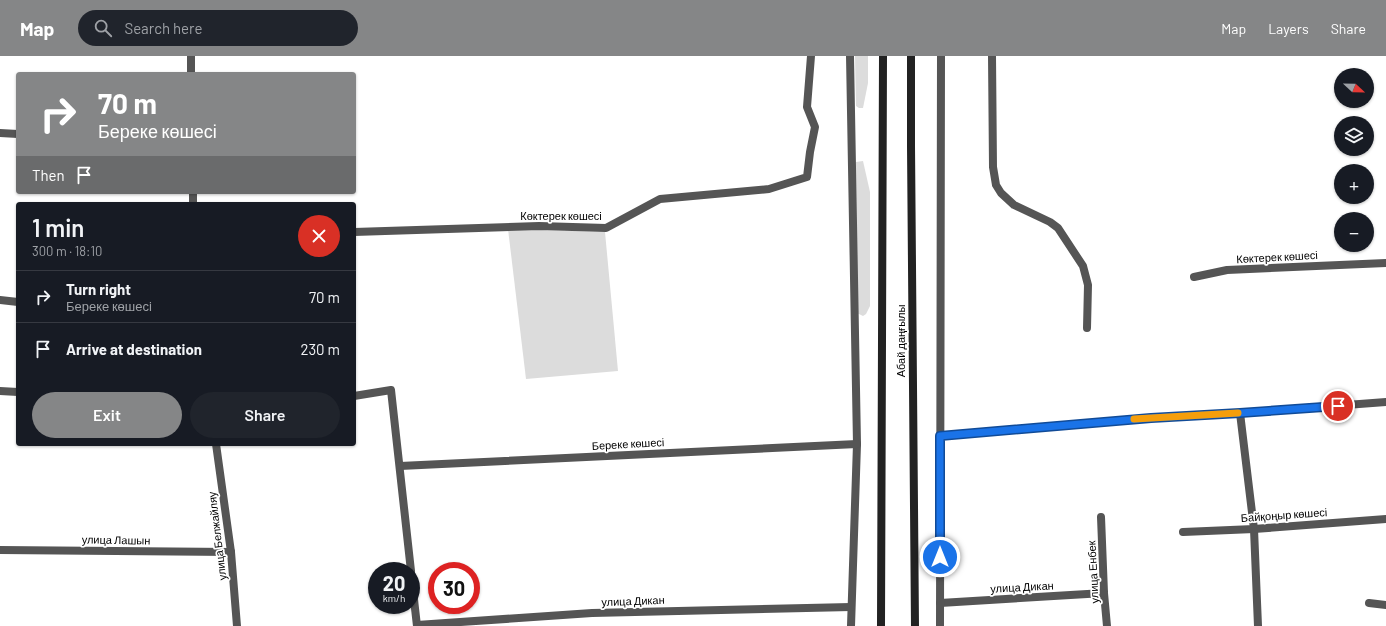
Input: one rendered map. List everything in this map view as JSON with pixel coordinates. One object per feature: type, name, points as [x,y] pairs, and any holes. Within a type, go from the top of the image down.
[{"type":"main road","points":[[881,626],[882,56]]},
{"type":"main road","name":"Абай даңғылы","points":[[911,56],[910,146],[914,626]]},
{"type":"street","points":[[190,56],[191,72]]},
{"type":"street","name":"Көктерек көшесі","points":[[356,232],[539,226],[606,228],[660,199],[769,189],[807,177],[815,127],[807,108],[811,56]]},
{"type":"street","points":[[850,56],[857,444],[851,626]]},
{"type":"street","points":[[940,626],[941,56]]},
{"type":"street","points":[[992,56],[993,167],[996,185],[1014,205],[1050,222],[1058,228],[1064,236],[1083,266],[1088,285],[1087,328]]},
{"type":"street","points":[[0,133],[16,134]]},
{"type":"street","name":"Көктерек көшесі","points":[[1194,278],[1227,270],[1386,263]]},
{"type":"street","points":[[0,300],[16,302]]},
{"type":"street","name":"улица Дикан","points":[[356,396],[391,390],[410,562]]},
{"type":"street","points":[[0,391],[16,392]]},
{"type":"street","points":[[940,436],[1151,418],[1386,402]]},
{"type":"street","points":[[1240,413],[1254,529],[1258,626]]},
{"type":"street","name":"Береке көшесі","points":[[400,466],[857,444]]},
{"type":"street","name":"улица Белжайляу","points":[[216,446],[231,552],[237,626]]},
{"type":"street","name":"улица Енбек","points":[[1101,517],[1107,626]]},
{"type":"street","name":"Байқоңыр көшесі","points":[[1183,532],[1254,529],[1386,518]]},
{"type":"street","name":"улица Лашын","points":[[0,550],[231,552]]},
{"type":"street","name":"улица Дикан","points":[[940,603],[1104,593]]},
{"type":"street","points":[[1369,603],[1386,605]]},
{"type":"street","name":"улица Дикан","points":[[416,614],[417,626],[592,613],[851,606]]},
{"type":"shaded area","points":[[855,56],[868,56],[868,83],[863,108],[856,106]]},
{"type":"shaded area","points":[[863,161],[870,192],[870,306],[866,314],[863,316],[857,313],[856,162]]},
{"type":"shaded area","points":[[508,229],[605,232],[618,371],[526,379]]},
{"type":"slow traffic","points":[[1134,419],[1238,413]]},
{"type":"route","points":[[940,557],[940,436],[1151,418],[1338,406]]}]
